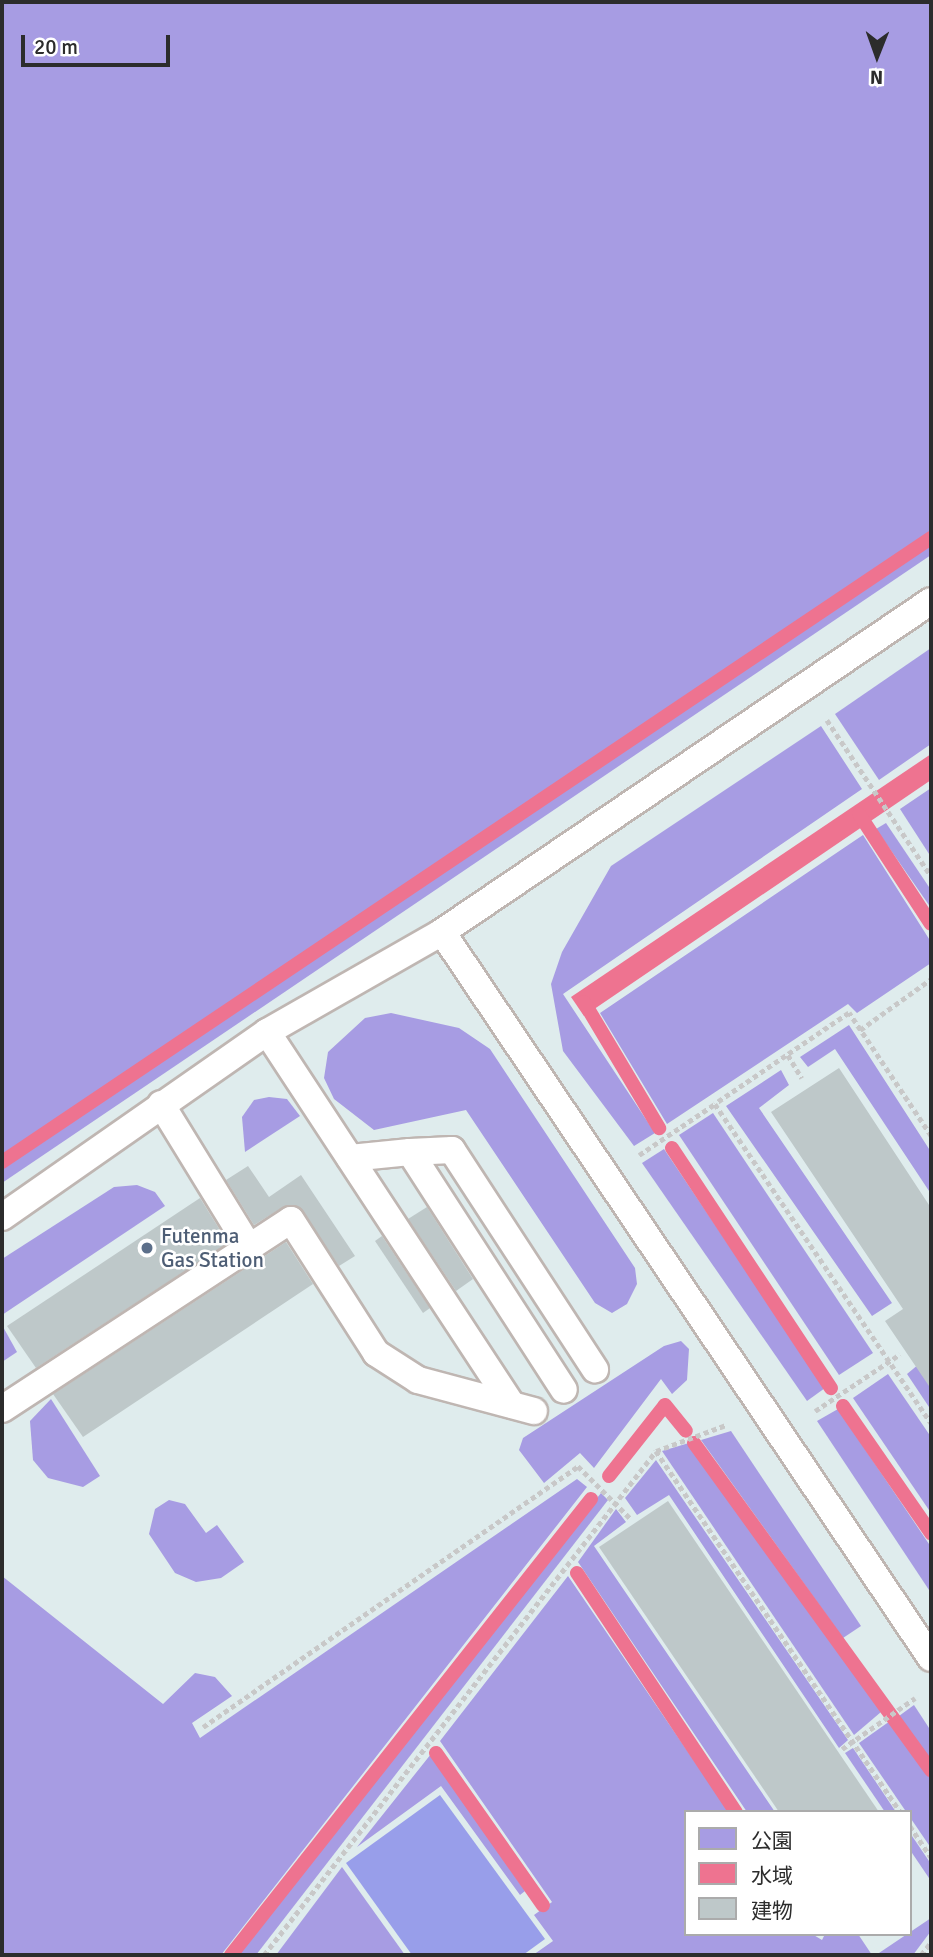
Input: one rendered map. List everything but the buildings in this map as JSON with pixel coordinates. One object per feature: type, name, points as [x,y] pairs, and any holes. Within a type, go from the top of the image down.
[{"type":"lane","points":[[2,1217],[267,1032],[442,932],[931,601]]},
{"type":"lane","points":[[442,932],[931,1658]]},
{"type":"lane","points":[[2,1409],[291,1220],[376,1353],[418,1380],[523,1408],[350,1158],[267,1032]]},
{"type":"lane","points":[[161,1104],[249,1247]]},
{"type":"lane","points":[[350,1158],[452,1150],[595,1369]]},
{"type":"lane","points":[[410,1152],[564,1390]]},
{"type":"path","points":[[823,715],[931,876]]},
{"type":"path","points":[[860,1030],[931,979]]},
{"type":"path","points":[[639,1155],[849,1013],[931,1136]]},
{"type":"path","points":[[788,1055],[802,1078]]},
{"type":"path","points":[[715,1104],[931,1423]]},
{"type":"path","points":[[815,1411],[900,1354]]},
{"type":"path","points":[[264,1955],[656,1451],[731,1423]]},
{"type":"path","points":[[656,1451],[899,1810]]},
{"type":"path","points":[[202,1727],[578,1466],[618,1500],[631,1519]]},
{"type":"path","points":[[842,1749],[915,1698]]},
{"type":"path","points":[[912,1829],[931,1857]]},
{"type":"path","points":[[921,1955],[931,1942]]},
{"type":"green space","points":[[2,2],[931,2],[931,555],[2,1183]]},
{"type":"green space","points":[[931,648],[931,744],[879,780],[835,714]]},
{"type":"green space","points":[[821,726],[862,789],[563,994],[655,1133],[634,1146],[563,1051],[551,984],[562,952],[611,866]]},
{"type":"green space","points":[[931,788],[931,857],[900,809]]},
{"type":"green space","points":[[886,823],[931,890],[931,908],[876,829]]},
{"type":"green space","points":[[863,835],[931,942],[931,963],[857,1013],[848,1004],[667,1124],[600,1013]]},
{"type":"green space","points":[[391,1013],[459,1028],[490,1049],[635,1268],[637,1284],[627,1304],[612,1313],[595,1303],[466,1110],[374,1130],[334,1099],[324,1078],[328,1052],[365,1018]]},
{"type":"green space","points":[[849,1025],[931,1152],[931,1194],[835,1049],[808,1067],[800,1057]]},
{"type":"green space","points":[[781,1070],[789,1085],[759,1108],[892,1303],[872,1316],[726,1106]]},
{"type":"green space","points":[[269,1097],[287,1099],[300,1116],[245,1152],[242,1117],[254,1100]]},
{"type":"green space","points":[[713,1113],[873,1353],[839,1375],[679,1135]]},
{"type":"green space","points":[[664,1149],[825,1388],[807,1401],[642,1163]]},
{"type":"green space","points":[[137,1185],[155,1192],[165,1206],[2,1315],[2,1259],[114,1187]]},
{"type":"green space","points":[[2,1325],[17,1352],[2,1362]]},
{"type":"green space","points":[[681,1341],[689,1349],[687,1380],[672,1394],[661,1379],[594,1468],[580,1453],[544,1483],[519,1450],[523,1438],[664,1346]]},
{"type":"green space","points":[[925,1359],[931,1369],[931,1410],[907,1374]]},
{"type":"green space","points":[[888,1374],[931,1437],[931,1513],[853,1398]]},
{"type":"green space","points":[[51,1399],[100,1476],[83,1487],[48,1478],[33,1460],[30,1421]]},
{"type":"green space","points":[[838,1409],[931,1547],[931,1593],[817,1421]]},
{"type":"green space","points":[[731,1431],[861,1626],[843,1638],[701,1440]]},
{"type":"green space","points":[[689,1443],[881,1712],[854,1735],[662,1451]]},
{"type":"green space","points":[[656,1460],[848,1740],[839,1748],[669,1495],[637,1515],[625,1498]]},
{"type":"green space","points":[[577,1479],[587,1487],[221,1955],[2,1955],[2,1576],[163,1704],[195,1673],[215,1677],[232,1696],[192,1723],[200,1738]]},
{"type":"green space","points":[[601,1493],[608,1500],[256,1955],[237,1955]]},
{"type":"green space","points":[[169,1500],[185,1504],[206,1533],[217,1525],[244,1562],[221,1578],[196,1582],[175,1573],[149,1534],[155,1509]]},
{"type":"green space","points":[[616,1509],[626,1522],[594,1546],[774,1810],[746,1810],[578,1562]]},
{"type":"green space","points":[[568,1576],[728,1810],[684,1810],[684,1936],[815,1936],[822,1940],[824,1936],[859,1936],[872,1955],[533,1955],[553,1941],[534,1915],[552,1902],[440,1741]]},
{"type":"green space","points":[[914,1705],[931,1731],[931,1762],[899,1716]]},
{"type":"green space","points":[[890,1721],[931,1779],[931,1848],[912,1820],[912,1810],[905,1810],[859,1743]]},
{"type":"green space","points":[[853,1748],[895,1810],[884,1810],[845,1753]]},
{"type":"green space","points":[[431,1754],[525,1891],[520,1895],[441,1786],[357,1847]]},
{"type":"green space","points":[[912,1836],[931,1864],[931,1881],[912,1853]]},
{"type":"green space","points":[[342,1867],[405,1955],[276,1955]]},
{"type":"green space","points":[[931,1918],[931,1931],[913,1955],[876,1955],[904,1936],[912,1936],[912,1931]]},
{"type":"shaded area","points":[[440,1795],[545,1939],[523,1955],[412,1955],[346,1863]]},
{"type":"water","points":[[931,754],[931,780],[584,1016],[571,997]]},
{"type":"waterway","points":[[2,1162],[931,538]]},
{"type":"waterway","points":[[859,814],[931,924]]},
{"type":"waterway","points":[[584,1002],[659,1128]]},
{"type":"waterway","points":[[672,1148],[831,1388]]},
{"type":"waterway","points":[[609,1476],[665,1405],[686,1431]]},
{"type":"waterway","points":[[843,1406],[931,1533]]},
{"type":"waterway","points":[[694,1443],[931,1770]]},
{"type":"waterway","points":[[231,1955],[591,1499]]},
{"type":"waterway","points":[[577,1573],[735,1810]]},
{"type":"waterway","points":[[436,1753],[543,1905]]},
{"type":"place","name":"Futenma Gas Station","points":[[147,1248]]}]
